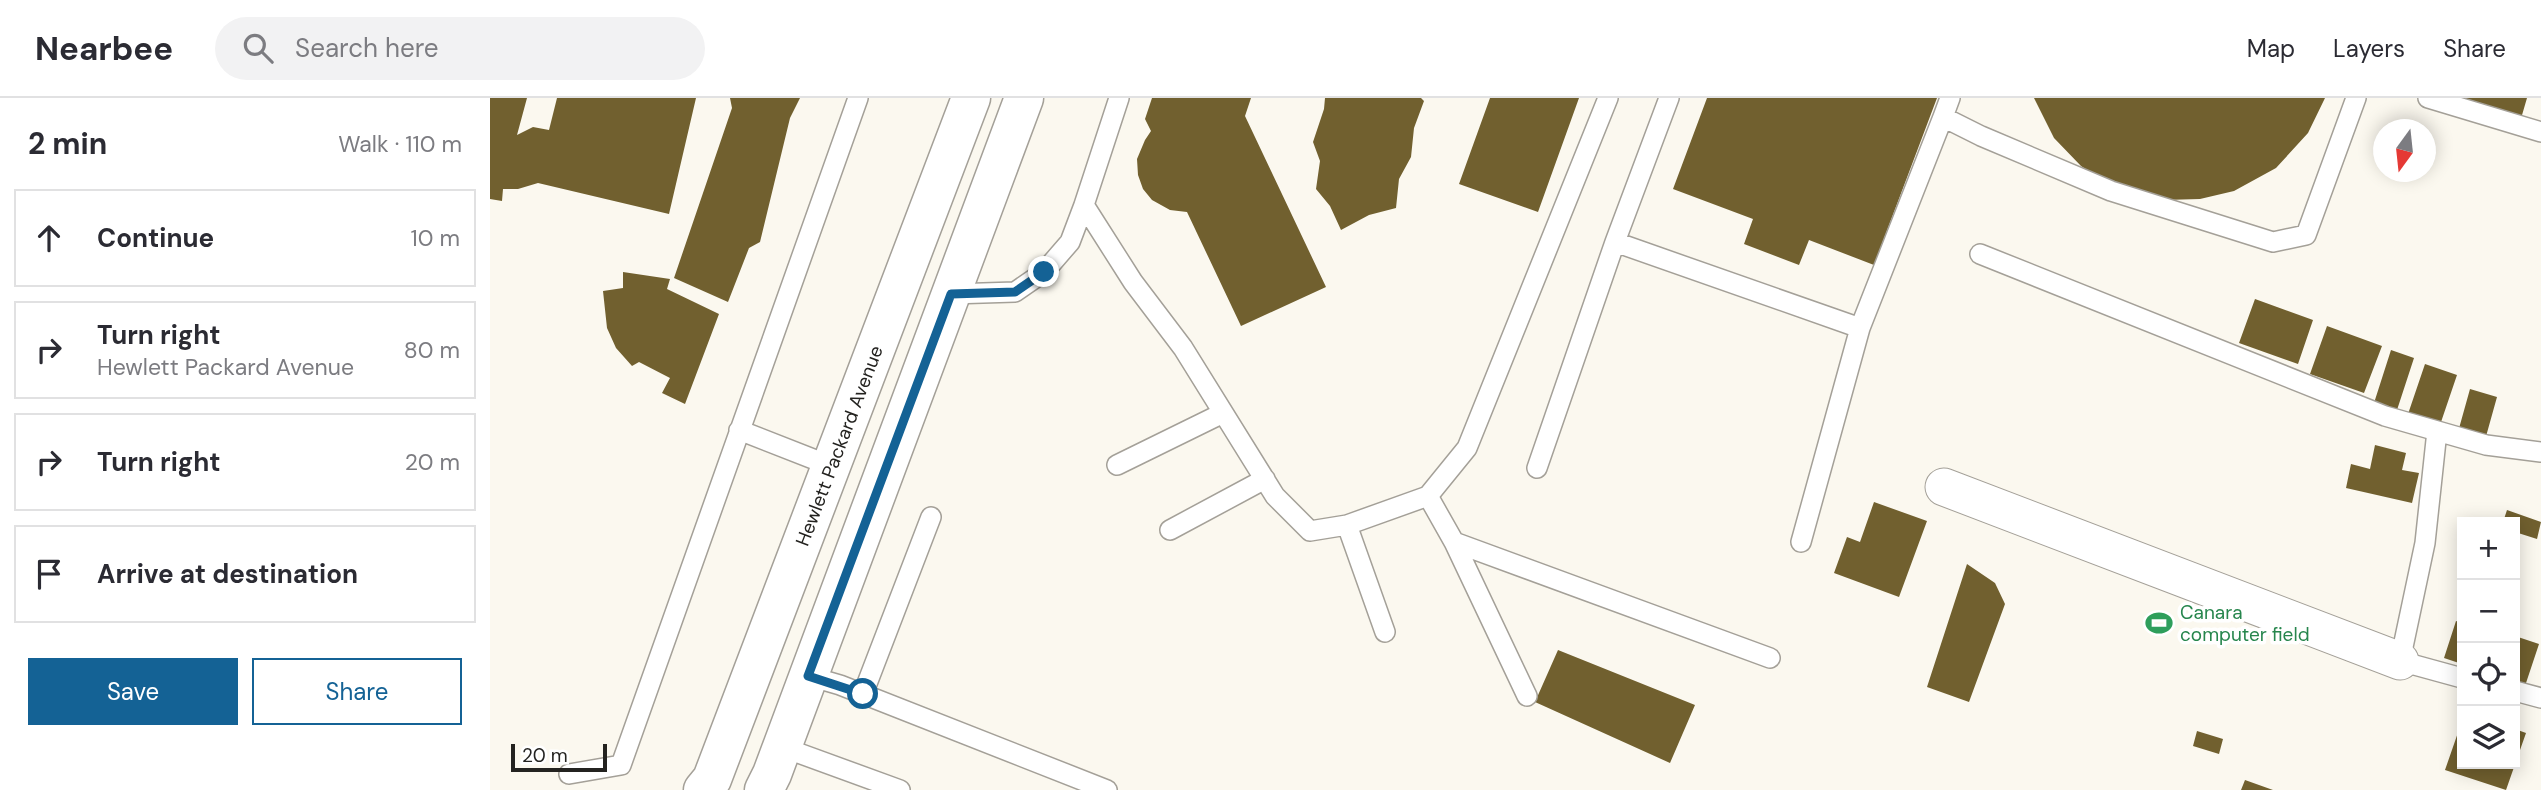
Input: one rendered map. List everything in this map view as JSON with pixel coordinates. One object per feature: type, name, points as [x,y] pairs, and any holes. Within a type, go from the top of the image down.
[{"type":"street","name":"Hewlett Packard Avenue","points":[[713,786],[971,98]]},
{"type":"street","points":[[764,790],[1024,98]]},
{"type":"street","points":[[1944,488],[2400,662]]},
{"type":"lane","points":[[569,774],[621,765],[859,98]]},
{"type":"lane","points":[[951,294],[1015,292],[1044,272],[1070,242],[1119,98]]},
{"type":"lane","points":[[1084,205],[1133,282],[1183,348],[1275,496],[1310,531],[1347,525],[1428,496],[1466,448],[1608,98]]},
{"type":"lane","points":[[1537,468],[1615,242],[1669,98]]},
{"type":"lane","points":[[1801,542],[1860,328],[1950,98]]},
{"type":"lane","points":[[1943,117],[2111,191],[2273,242],[2306,234],[2357,98]]},
{"type":"lane","points":[[2428,98],[2541,132]]},
{"type":"lane","points":[[1615,242],[1860,328]]},
{"type":"lane","points":[[1980,254],[2385,416],[2486,445],[2541,452]]},
{"type":"lane","points":[[1117,466],[1223,413]]},
{"type":"lane","points":[[739,430],[831,466]]},
{"type":"lane","points":[[2437,431],[2425,543],[2400,662],[2457,677]]},
{"type":"lane","points":[[1170,530],[1265,479]]},
{"type":"lane","points":[[1428,496],[1454,542],[1527,696]]},
{"type":"lane","points":[[863,694],[931,517]]},
{"type":"lane","points":[[1347,525],[1385,632]]},
{"type":"lane","points":[[1454,542],[1770,659]]},
{"type":"lane","points":[[808,676],[863,694],[1107,790]]},
{"type":"lane","points":[[2520,692],[2541,698]]},
{"type":"lane","points":[[782,747],[900,790]]},
{"type":"building","points":[[490,98],[527,98],[517,135],[533,127],[549,130],[557,98],[696,98],[669,214],[538,183],[518,189],[503,189],[502,201],[490,199]]},
{"type":"building","points":[[730,98],[800,98],[790,118],[760,242],[749,248],[728,302],[674,278],[732,108]]},
{"type":"building","points":[[1152,98],[1251,98],[1245,116],[1326,287],[1241,326],[1187,212],[1170,210],[1152,200],[1143,189],[1138,175],[1137,159],[1151,131],[1145,119]]},
{"type":"building","points":[[1325,98],[1421,98],[1424,101],[1414,128],[1411,157],[1399,179],[1396,208],[1369,215],[1341,230],[1330,206],[1316,189],[1320,161],[1313,142]]},
{"type":"building","points":[[1490,98],[1579,98],[1538,212],[1459,184]]},
{"type":"building","points":[[1707,98],[1937,98],[1874,265],[1809,240],[1799,265],[1744,244],[1753,219],[1673,189]]},
{"type":"building","points":[[2034,98],[2325,98],[2308,133],[2276,168],[2234,191],[2200,199],[2164,200],[2106,183],[2081,166],[2054,138]]},
{"type":"building","points":[[2448,98],[2527,98],[2520,122]]},
{"type":"building","points":[[623,272],[670,279],[667,289],[719,314],[685,404],[662,393],[670,378],[639,362],[632,366],[616,348],[607,328],[603,291],[623,288]]},
{"type":"building","points":[[2255,299],[2313,320],[2298,364],[2239,343]]},
{"type":"building","points":[[2327,326],[2382,346],[2364,393],[2310,374]]},
{"type":"building","points":[[2391,350],[2414,358],[2397,410],[2374,403]]},
{"type":"building","points":[[2425,364],[2457,375],[2440,425],[2408,414]]},
{"type":"building","points":[[2470,389],[2497,397],[2485,440],[2458,432]]},
{"type":"building","points":[[2375,445],[2406,453],[2402,470],[2419,473],[2412,503],[2346,488],[2351,464],[2370,469]]},
{"type":"building","points":[[1874,502],[1927,521],[1899,597],[1834,573],[1847,537],[1860,542]]},
{"type":"building","points":[[2507,510],[2541,522],[2537,539],[2520,534],[2520,517],[2505,517]]},
{"type":"building","points":[[1967,564],[1995,583],[2005,604],[1969,702],[1927,687]]},
{"type":"building","points":[[2456,621],[2457,621],[2457,662],[2444,658]]},
{"type":"building","points":[[2520,638],[2539,644],[2525,686],[2520,684]]},
{"type":"building","points":[[1558,650],[1695,705],[1670,763],[1535,702]]},
{"type":"building","points":[[2197,731],[2223,739],[2219,754],[2193,746]]},
{"type":"building","points":[[2520,731],[2526,733],[2520,750]]},
{"type":"building","points":[[2457,735],[2457,769],[2513,769],[2506,790],[2445,770]]},
{"type":"building","points":[[2245,780],[2273,790],[2241,790]]},
{"type":"place","name":"Canara computer field","points":[[2159,623]]},
{"type":"route","points":[[863,694],[808,676],[951,294],[1015,292],[1044,272]]}]
